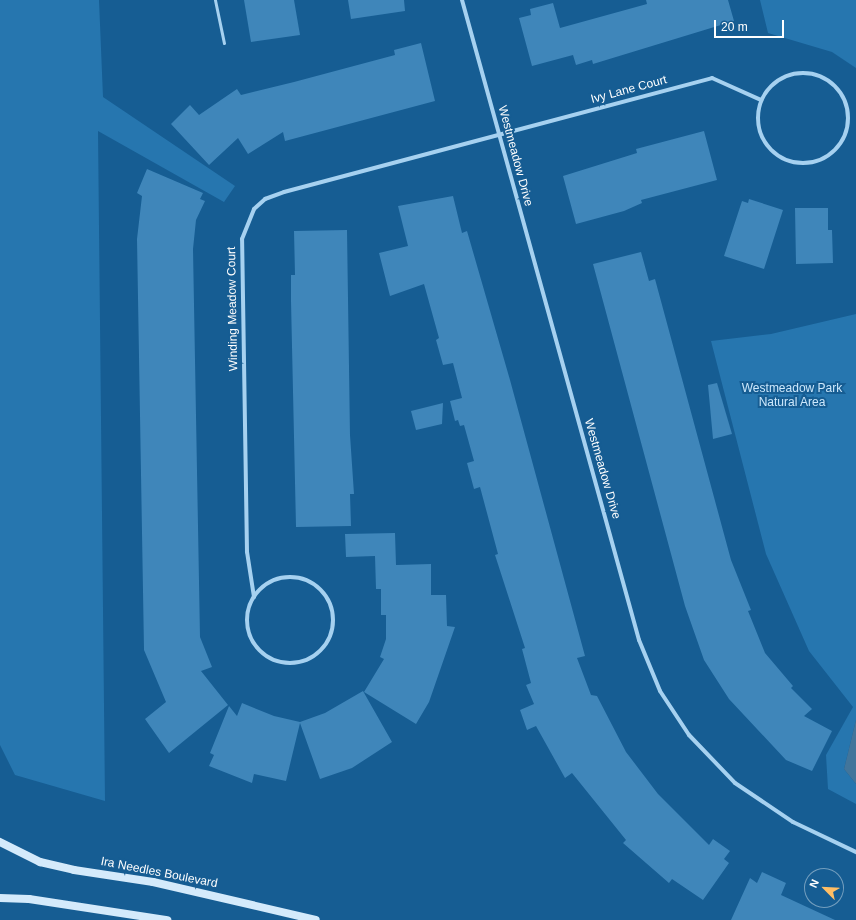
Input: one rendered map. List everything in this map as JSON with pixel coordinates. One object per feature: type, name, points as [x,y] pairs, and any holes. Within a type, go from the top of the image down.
[{"type":"main road","name":"Ira Needles Boulevard","points":[[0,842],[40,862],[67,868],[153,882],[316,920]]},
{"type":"main road","points":[[0,898],[29,899],[167,920]]},
{"type":"street","name":"Westmeadow Drive","points":[[462,0],[639,640],[660,691],[689,735],[735,783],[793,822],[856,852]]},
{"type":"street","points":[[795,73],[824,78],[836,87],[848,114],[842,142],[825,157],[804,164],[789,162],[776,155],[759,130],[757,115],[761,100],[780,78],[795,73]]},
{"type":"street","name":"Ivy Lane Court","points":[[499,134],[712,78],[761,100]]},
{"type":"street","name":"Winding Meadow Court","points":[[254,597],[275,580],[288,577],[314,584],[324,593],[334,618],[326,645],[315,655],[295,662],[273,659],[261,652],[248,625],[248,610],[254,597],[247,552],[242,239],[254,209],[266,199],[284,192],[499,134]]},
{"type":"lane","points":[[215,0],[224,43]]},
{"type":"green space","points":[[0,0],[99,0],[103,97],[235,186],[224,202],[98,131],[105,801],[15,775],[0,745]]},
{"type":"green space","points":[[760,0],[856,0],[856,68],[832,52],[768,33]]},
{"type":"green space","name":"Westmeadow Park Natural Area","points":[[856,314],[856,720],[844,769],[856,784],[856,804],[828,789],[826,755],[853,707],[809,651],[766,554],[711,341],[771,334]]},
{"type":"shaded area","points":[[856,720],[856,784],[844,769]]},
{"type":"building","points":[[244,0],[294,0],[300,35],[251,42]]},
{"type":"building","points":[[348,0],[404,0],[405,11],[351,19]]},
{"type":"building","points":[[646,0],[728,0],[734,21],[593,64],[592,60],[576,65],[573,55],[532,66],[519,18],[531,15],[530,9],[553,3],[560,28],[647,4]]},
{"type":"building","points":[[421,43],[435,101],[285,141],[283,132],[248,154],[238,138],[209,165],[171,124],[190,105],[199,115],[237,89],[241,95],[294,82],[395,55],[394,50]]},
{"type":"building","points":[[704,131],[717,180],[641,200],[642,203],[624,211],[576,224],[563,176],[637,153],[636,149]]},
{"type":"building","points":[[147,169],[203,193],[200,199],[205,201],[196,220],[193,249],[200,637],[212,667],[201,671],[228,705],[169,753],[145,719],[166,702],[144,650],[137,239],[142,196],[137,193]]},
{"type":"building","points":[[453,196],[462,233],[467,231],[510,380],[585,656],[577,658],[591,695],[597,696],[626,752],[658,794],[709,845],[713,839],[730,851],[724,859],[729,863],[703,900],[672,879],[669,883],[623,843],[626,840],[572,773],[565,778],[536,726],[527,730],[520,710],[534,704],[526,685],[531,683],[522,649],[525,648],[495,555],[498,554],[480,487],[474,489],[467,463],[474,461],[464,425],[460,426],[458,420],[455,421],[450,401],[462,398],[453,363],[443,365],[436,340],[439,338],[424,284],[390,296],[379,253],[408,246],[398,206]]},
{"type":"building","points":[[749,199],[783,210],[764,269],[724,256],[742,201],[748,203]]},
{"type":"building","points":[[795,208],[828,208],[828,230],[832,230],[833,263],[796,264]]},
{"type":"building","points":[[347,230],[350,435],[354,494],[350,494],[351,526],[296,527],[291,301],[291,275],[295,275],[294,231]]},
{"type":"building","points":[[641,252],[649,281],[655,279],[731,560],[751,610],[748,611],[765,653],[793,686],[791,688],[812,709],[804,716],[832,731],[812,771],[786,760],[729,699],[704,660],[685,606],[593,264]]},
{"type":"building","points":[[717,383],[732,434],[713,439],[708,385]]},
{"type":"building","points":[[443,403],[442,424],[416,430],[411,411]]},
{"type":"building","points":[[395,533],[396,565],[431,564],[431,595],[446,595],[447,626],[455,627],[429,702],[416,724],[364,692],[384,659],[380,657],[386,639],[386,615],[381,615],[381,589],[376,589],[375,556],[346,557],[345,534]]},
{"type":"building","points":[[363,691],[392,742],[352,768],[320,779],[300,723],[286,781],[254,774],[252,783],[209,766],[214,755],[210,753],[229,706],[237,716],[242,703],[274,716],[300,722],[325,713]]},
{"type":"building","points":[[762,872],[786,883],[781,895],[804,906],[804,908],[809,908],[835,920],[731,920],[750,878],[757,883]]}]
